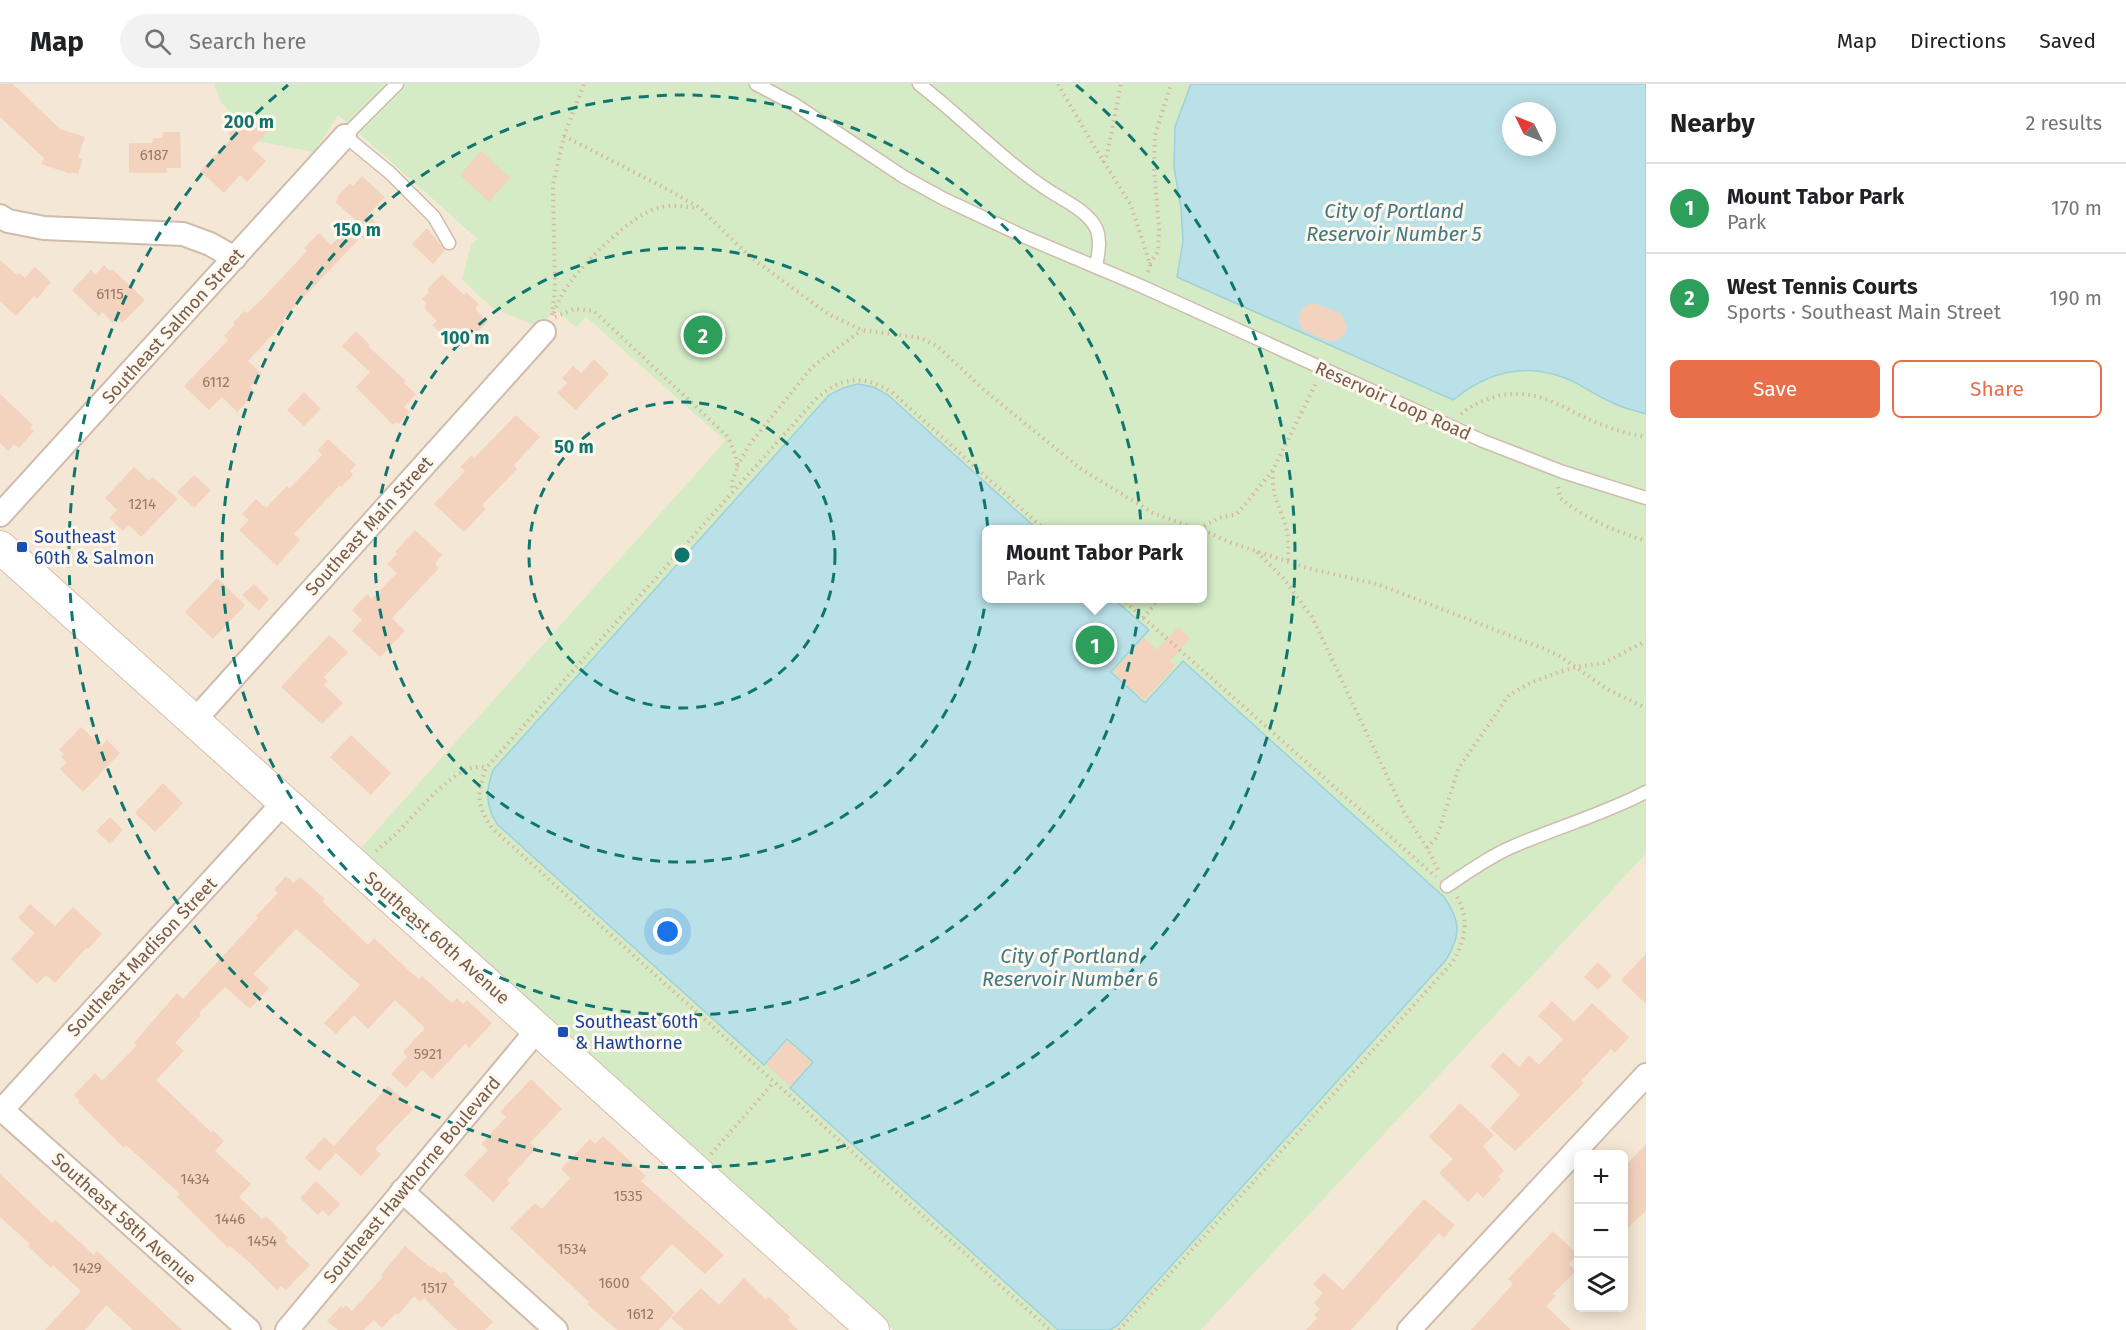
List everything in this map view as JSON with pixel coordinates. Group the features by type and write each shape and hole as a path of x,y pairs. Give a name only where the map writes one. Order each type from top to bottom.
{"main road":[{"name":"Southeast 60th Avenue","path":"0,547 873,1330"}],"street":[{"name":"Southeast Salmon Street","path":"0,516 345,136"},
{"path":"0,216 8,221 44,228 183,234 210,244 235,258"},
{"name":"Southeast Main Street","path":"194,721 548,325"},
{"name":"Southeast Madison Street","path":"1,1110 284,802"},
{"name":"Southeast Hawthorne Boulevard","path":"287,1330 538,1029"},
{"path":"1409,1330 1646,1075"},
{"name":"Southeast 58th Avenue","path":"1,1110 249,1330"},
{"path":"402,1191 556,1330"}],"lane":[{"path":"398,84 345,136 390,173 434,217 449,243"},
{"name":"Reservoir Loop Road","path":"756,84 794,104 874,159 944,199 1025,237 1143,287 1455,428 1563,472 1646,498"},
{"path":"919,84 1012,163 1090,220 1099,241 1096,267"},
{"path":"1447,886 1486,860 1512,847 1620,805 1646,792"}],"path":[{"path":"548,325 555,289 553,185 564,136 584,84"},
{"path":"1058,84 1131,205 1150,265"},
{"path":"1103,162 1107,156 1120,84"},
{"path":"1143,287 1150,265 1158,251 1159,229 1154,168 1155,135 1171,84"},
{"path":"564,136 700,208 749,256 828,314 862,330 921,338 937,346 984,390 1081,469 1153,513 1186,525"},
{"path":"548,325 560,298 573,279 634,219 655,208 672,205 700,208"},
{"path":"548,325 574,309 594,311 729,439 737,466"},
{"path":"733,490 732,479 750,444 812,367 862,330"},
{"path":"1207,525 1218,518 1237,514 1274,470 1322,369"},
{"path":"1039,525 893,393 870,381 847,380 827,389 733,490 486,768 481,783 479,807 492,828 1050,1330"},
{"path":"1455,428 1461,413 1474,405 1500,396 1523,394 1549,401 1591,420 1646,437"},
{"path":"1274,470 1273,494 1288,536 1288,562"},
{"path":"1563,472 1558,487 1560,498 1607,526 1646,541"},
{"path":"1207,533 1288,562 1396,591 1547,650 1607,689 1646,708"},
{"path":"1256,551 1283,578 1312,617 1404,812 1447,886"},
{"path":"1119,1330 1452,963 1464,936 1465,920 1464,910 1457,897 1447,886 1126,603"},
{"path":"1143,618 1156,603"},
{"path":"1427,848 1436,838 1440,828 1458,769 1502,703 1516,690 1530,683 1576,667 1604,663 1646,641"},
{"path":"358,868 453,778 472,767 486,768"},
{"path":"717,1147 774,1082"}],"shaded area":[{"path":"0,84 303,84 576,328 586,317 725,441 361,849 526,999 514,1026 849,1330 0,1330"},
{"path":"1646,854 1646,1330 1201,1330"}],"green space":[{"path":"214,84 1646,84 1646,854 1201,1330 893,1330 361,848 725,441 586,317 576,328 557,311 535,326 491,307 462,279 471,245 477,239 338,115 314,152 256,141 220,101"}],"water":[{"name":"City of Portland Reservoir Number 5","path":"1191,84 1646,84 1646,414 1615,404 1565,378 1535,371 1520,371 1492,377 1453,400 1177,277 1183,241 1181,208 1174,167 1175,127"},
{"name":"City of Portland Reservoir Number 6","path":"858,384 874,387 888,395 1033,525 982,525 982,603 1119,603 1149,630 1111,672 1145,703 1183,661 1444,897 1454,913 1456,935 1446,960 1118,1325 1110,1330 1058,1330 790,1088 813,1062 787,1039 764,1065 497,824 490,810 488,791 493,770 829,395"}],"building":[{"path":"0,84 13,84 60,129 85,137 78,158 83,159 78,174 71,172 71,174 41,164 44,158 0,117"},
{"path":"249,112 269,130 252,148 266,161 247,182 240,175 224,193 200,171 232,138 228,134"},
{"path":"163,132 180,132 181,168 166,168 167,173 129,173 129,143 152,143 153,138 162,138"},
{"path":"481,151 510,178 489,202 460,175"},
{"path":"362,176 385,197 368,215 378,224 364,239 361,237 283,319 285,321 248,361 262,374 250,387 255,393 237,412 222,397 209,410 184,386 228,340 224,336 235,324 233,323 244,311 247,313 262,299 307,251 304,248 319,233 331,245 356,220 335,202 350,183 353,186"},
{"path":"427,228 445,250 433,264 412,244"},
{"path":"0,260 17,275 19,273 25,278 35,267 51,282 37,299 34,296 16,316 0,301"},
{"path":"104,265 110,271 112,269 145,300 122,323 118,318 113,323 102,312 99,316 72,290 91,270 95,275"},
{"path":"442,274 464,295 466,292 479,304 476,307 477,311 488,321 465,345 454,334 448,340 432,325 437,321 424,308 427,304 422,299"},
{"path":"1313,303 1340,313 1347,325 1344,336 1338,340 1327,341 1303,330 1299,322 1300,312 1305,306"},
{"path":"356,331 416,394 404,407 410,412 399,424 396,422 393,425 356,387 370,372 342,346"},
{"path":"594,359 609,374 576,410 557,393 567,383 562,378 573,366 581,373"},
{"path":"304,392 321,409 304,426 287,410"},
{"path":"0,394 33,425 30,428 34,431 19,448 14,444 8,451 0,443"},
{"path":"516,415 540,437 514,465 517,469 482,505 486,509 464,532 434,504 465,471 460,467 472,455 474,458"},
{"path":"328,439 356,465 350,471 353,475 341,487 340,485 294,534 300,540 277,566 239,530 249,520 242,514 256,499 266,508 287,486 289,489 322,455 318,450"},
{"path":"134,467 149,481 152,477 178,499 141,537 129,525 123,531 109,518 117,510 105,498"},
{"path":"194,475 211,490 194,508 177,492"},
{"path":"415,530 442,555 435,564 439,568 392,618 405,631 380,657 352,631 362,620 352,610 367,594 371,599 397,573 387,564"},
{"path":"217,578 245,605 213,639 185,612"},
{"path":"254,584 269,599 259,611 242,595"},
{"path":"1178,627 1190,638 1170,661 1175,666 1144,700 1113,672 1144,638 1157,650"},
{"path":"329,635 348,652 324,677 328,681 324,685 343,703 322,724 281,687"},
{"path":"81,727 101,746 107,740 120,753 83,792 60,769 67,762 61,757 64,754 59,750"},
{"path":"351,735 391,773 371,795 330,757"},
{"path":"163,783 183,803 155,832 135,813"},
{"path":"110,817 123,830 110,844 96,831"},
{"path":"286,876 294,883 300,877 325,899 322,901 368,945 374,938 419,979 422,976 452,1003 457,998 463,1004 467,1000 492,1023 469,1048 465,1044 432,1079 422,1070 406,1088 391,1074 407,1057 403,1052 425,1028 395,1000 368,1029 354,1015 336,1034 324,1023 360,985 296,929 253,974 269,988 250,1009 225,987 199,1013 201,1015 175,1043 184,1051 156,1080 211,1132 213,1130 224,1141 215,1151 251,1184 239,1197 262,1219 266,1216 288,1238 285,1241 310,1265 286,1290 281,1286 277,1290 250,1263 230,1246 228,1248 177,1197 180,1194 126,1145 124,1148 78,1102 80,1101 74,1095 95,1073 102,1081 137,1045 134,1043 177,993 183,999 258,918 256,916 278,893 274,889"},
{"path":"30,904 55,926 73,907 102,934 88,949 86,948 55,983 46,975 37,984 11,959 35,933 18,918"},
{"path":"1646,954 1646,1004 1621,980"},
{"path":"1598,962 1612,976 1598,990 1584,977"},
{"path":"1552,1001 1574,1022 1592,1003 1629,1037 1615,1053 1611,1049 1581,1081 1584,1083 1515,1151 1490,1128 1520,1095 1490,1066 1503,1052 1519,1067 1529,1055 1539,1065 1563,1039 1538,1016"},
{"path":"787,1041 812,1062 790,1086 766,1064"},
{"path":"531,1079 562,1109 530,1143 537,1148 507,1180 510,1183 493,1202 464,1175 488,1150 481,1144 506,1117 500,1112"},
{"path":"388,1086 413,1109 375,1149 381,1154 361,1176 336,1153 319,1171 305,1158 324,1137 334,1146"},
{"path":"1460,1103 1494,1135 1483,1146 1504,1171 1498,1177 1501,1179 1483,1198 1477,1192 1468,1202 1439,1173 1453,1159 1429,1137"},
{"path":"603,1136 646,1176 641,1181 724,1255 705,1274 672,1244 640,1278 675,1312 659,1330 617,1330 587,1304 589,1302 510,1228 535,1203 542,1209 570,1178 561,1169 590,1139 595,1144"},
{"path":"1646,1144 1646,1211 1628,1227 1628,1204 1628,1163"},
{"path":"0,1174 52,1223 55,1220 94,1255 97,1251 182,1330 133,1330 106,1305 85,1330 45,1330 81,1291 53,1265 51,1268 28,1246 30,1244 0,1217"},
{"path":"316,1181 340,1204 329,1216 322,1210 318,1215 300,1198"},
{"path":"1424,1199 1455,1225 1444,1238 1439,1233 1351,1330 1306,1330 1317,1318 1314,1315 1320,1309 1314,1303 1323,1293 1313,1284 1324,1273 1343,1290"},
{"path":"1553,1231 1574,1251 1574,1259 1569,1264 1574,1269 1574,1273 1553,1294 1556,1296 1546,1306 1571,1330 1471,1330 1513,1284 1508,1279"},
{"path":"405,1246 431,1268 432,1266 441,1274 444,1271 455,1282 453,1284 493,1322 485,1330 457,1330 424,1298 420,1302 414,1296 398,1315 396,1313 382,1328 374,1320 364,1330 338,1330 327,1321 341,1306 343,1308 346,1305 352,1311 383,1277 381,1275"},
{"path":"744,1278 766,1300 769,1297 790,1317 788,1320 798,1330 684,1330 671,1318 701,1288 719,1305"}],"place":[{"name":"West Tennis Courts","path":"703,335"},
{"name":"Southeast 60th & Salmon","path":"22,547"},
{"name":"Mount Tabor Park","path":"1095,645"},
{"name":"Southeast 60th & Hawthorne","path":"563,1032"}]}
